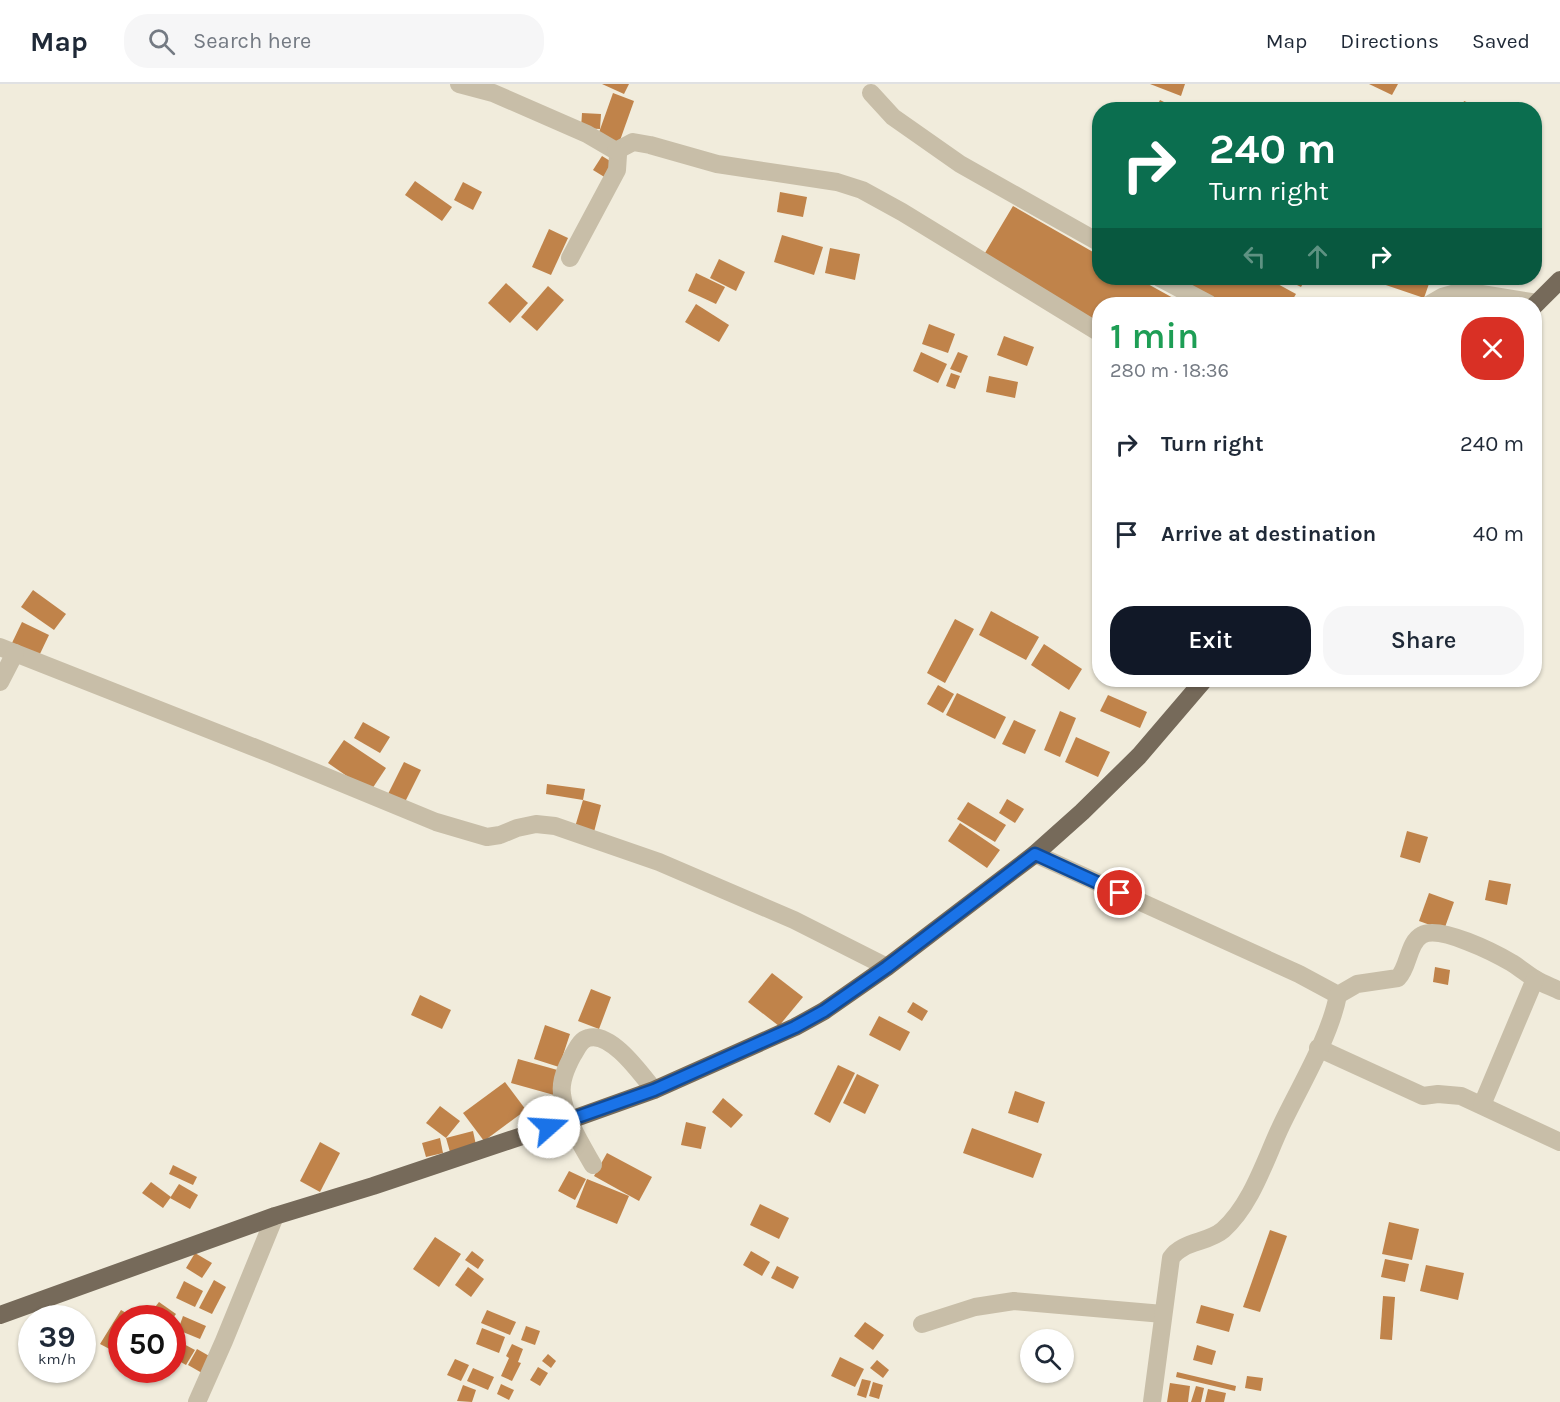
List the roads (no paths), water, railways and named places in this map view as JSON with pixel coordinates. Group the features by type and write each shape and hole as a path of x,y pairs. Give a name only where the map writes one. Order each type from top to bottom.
{"main road":[{"path":"1542,299 1560,280"},
{"path":"0,1315 275,1216 373,1186 654,1090 795,1027 824,1011 887,967 1035,854 1139,756 1198,687"}],"street":[{"path":"459,84 494,93 587,134 616,151 617,170 570,258"},
{"path":"871,93 893,117 960,164 1092,238"},
{"path":"616,151 633,142 717,164 837,182 862,190 1092,328"},
{"path":"1173,285 1196,297"},
{"path":"1442,297 1463,291 1494,297"},
{"path":"0,682 7,650 436,822 487,837 536,824 555,826 659,862 794,920 887,967"},
{"path":"1035,854 1299,974 1338,995"},
{"path":"1152,1402 1171,1258 1178,1250 1204,1241 1222,1231 1238,1212 1318,1048 1329,1024 1338,995 1357,984 1398,978 1416,939 1423,934 1434,932 1451,936 1491,953 1560,991"},
{"path":"1482,1106 1535,979"},
{"path":"593,1165 570,1120 562,1093 564,1074 581,1041 595,1038 607,1042 622,1052 654,1090"},
{"path":"1318,1048 1423,1096 1438,1094 1461,1096 1560,1142"},
{"path":"197,1402 275,1216"},
{"path":"922,1324 975,1307 1014,1301 1163,1314"}]}
